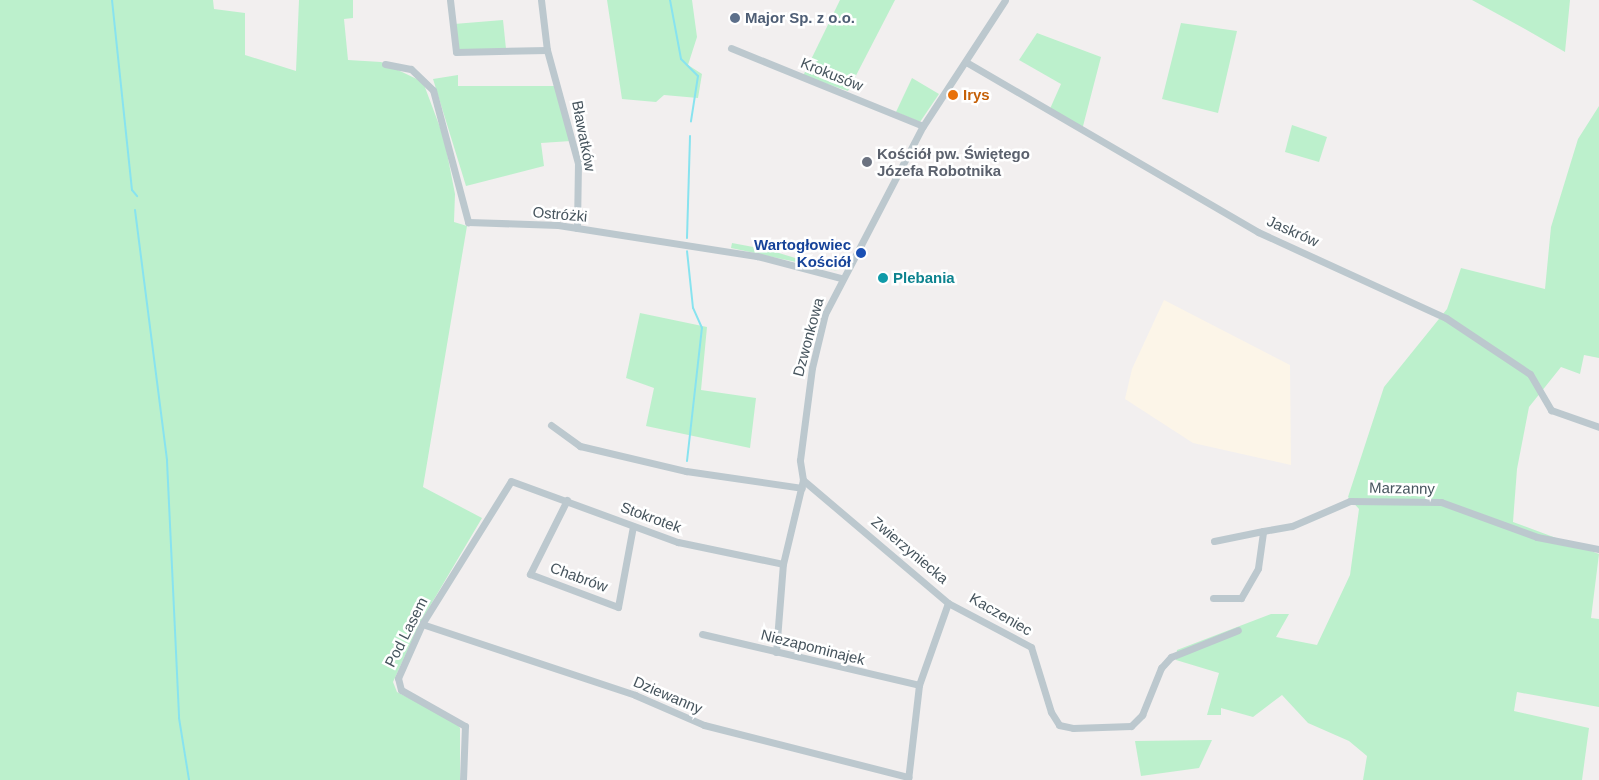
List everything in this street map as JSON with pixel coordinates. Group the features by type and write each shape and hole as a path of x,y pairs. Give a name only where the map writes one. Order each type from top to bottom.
{"street":[{"path":"450,0 456,52 547,50"},
{"name":"Bławatków","path":"541,0 547,50 578,163 577,228"},
{"name":"Dzwonkowa","path":"776,652 783,564 802,484 800,460 812,368 826,314 841,278 922,126 966,62 1005,0"},
{"name":"Krokusów","path":"730,48 922,126"},
{"name":"Jaskrów","path":"966,62 1258,232 1446,318 1530,374 1550,410 1599,427"},
{"name":"Ostróżki","path":"384,64 411,69 433,90 468,222 577,228 748,254 841,278"},
{"path":"551,425 580,446 686,471 802,484"},
{"name":"Stokrotek","path":"514,480 633,526 697,548 783,564"},
{"name":"Pod Lasem","path":"463,780 466,726 400,690 398,678 422,624 514,480"},
{"name":"Zwierzyniecka","path":"802,484 948,603 919,685 908,778"},
{"name":"Chabrów","path":"567,500 530,574 618,607 633,526"},
{"name":"Marzanny","path":"1214,542 1292,526 1350,501 1407,500 1440,502 1537,537 1599,549"},
{"path":"1213,598 1241,598 1258,568 1263,531"},
{"name":"Kaczeniec","path":"948,603 1031,647 1050,712 1059,725 1072,728 1131,726 1142,715 1161,668 1172,657 1238,630"},
{"name":"Dziewanny","path":"422,624 636,695 704,726 908,778"},
{"name":"Niezapominajek","path":"702,634 919,685"}],"shaded area":[{"path":"1164,300 1290,365 1291,465 1193,443 1125,399 1132,369"}],"green space":[{"path":"0,0 213,0 214,9 245,13 245,55 296,71 299,0 353,0 353,18 344,19 348,60 381,62 423,82 444,138 455,194 454,222 467,226 423,487 482,518 420,623 393,682 397,692 455,721 460,728 460,780 0,780"},
{"path":"607,0 692,0 697,37 688,65 702,74 698,98 664,95 656,102 622,99"},
{"path":"840,0 895,0 848,91 803,76"},
{"path":"1472,0 1570,0 1565,52 1525,29"},
{"path":"503,20 506,49 460,51 456,47 454,24"},
{"path":"1181,23 1237,31 1218,113 1162,99"},
{"path":"1037,33 1101,57 1082,130 1049,111 1061,84 1019,60"},
{"path":"458,75 458,86 555,86 571,141 541,143 544,166 466,186 433,79"},
{"path":"912,78 939,94 920,122 896,112"},
{"path":"1599,106 1599,358 1584,355 1580,374 1561,367 1529,407 1517,469 1513,522 1599,554 1591,618 1599,619 1599,707 1517,692 1514,711 1589,728 1582,780 1363,780 1367,756 1349,741 1308,723 1282,695 1253,717 1221,708 1221,715 1207,715 1219,673 1176,660 1177,650 1271,614 1289,614 1276,637 1317,645 1350,575 1359,509 1348,497 1384,387 1447,309 1461,268 1545,289 1551,227 1578,139"},
{"path":"1292,125 1327,137 1319,162 1285,152"},
{"path":"732,243 769,250 838,271 731,248"},
{"path":"640,313 707,327 701,390 756,398 750,448 646,426 654,388 626,378"},
{"path":"1212,740 1199,768 1141,776 1135,741"}],"waterway":[{"path":"112,0 132,190 137,196"},
{"path":"670,0 681,59 698,76 691,121"},
{"path":"687,238 690,136"},
{"path":"135,210 167,461 179,718 189,780"},
{"path":"687,251 693,308 702,328 687,461"}],"place":[{"name":"Major Sp. z o.o.","path":"735,18"},
{"name":"Irys","path":"953,95"},
{"name":"Kościół pw. Świętego Józefa Robotnika","path":"867,162"},
{"name":"Wartogłowiec Kościół","path":"861,253"},
{"name":"Plebania","path":"883,278"}]}
